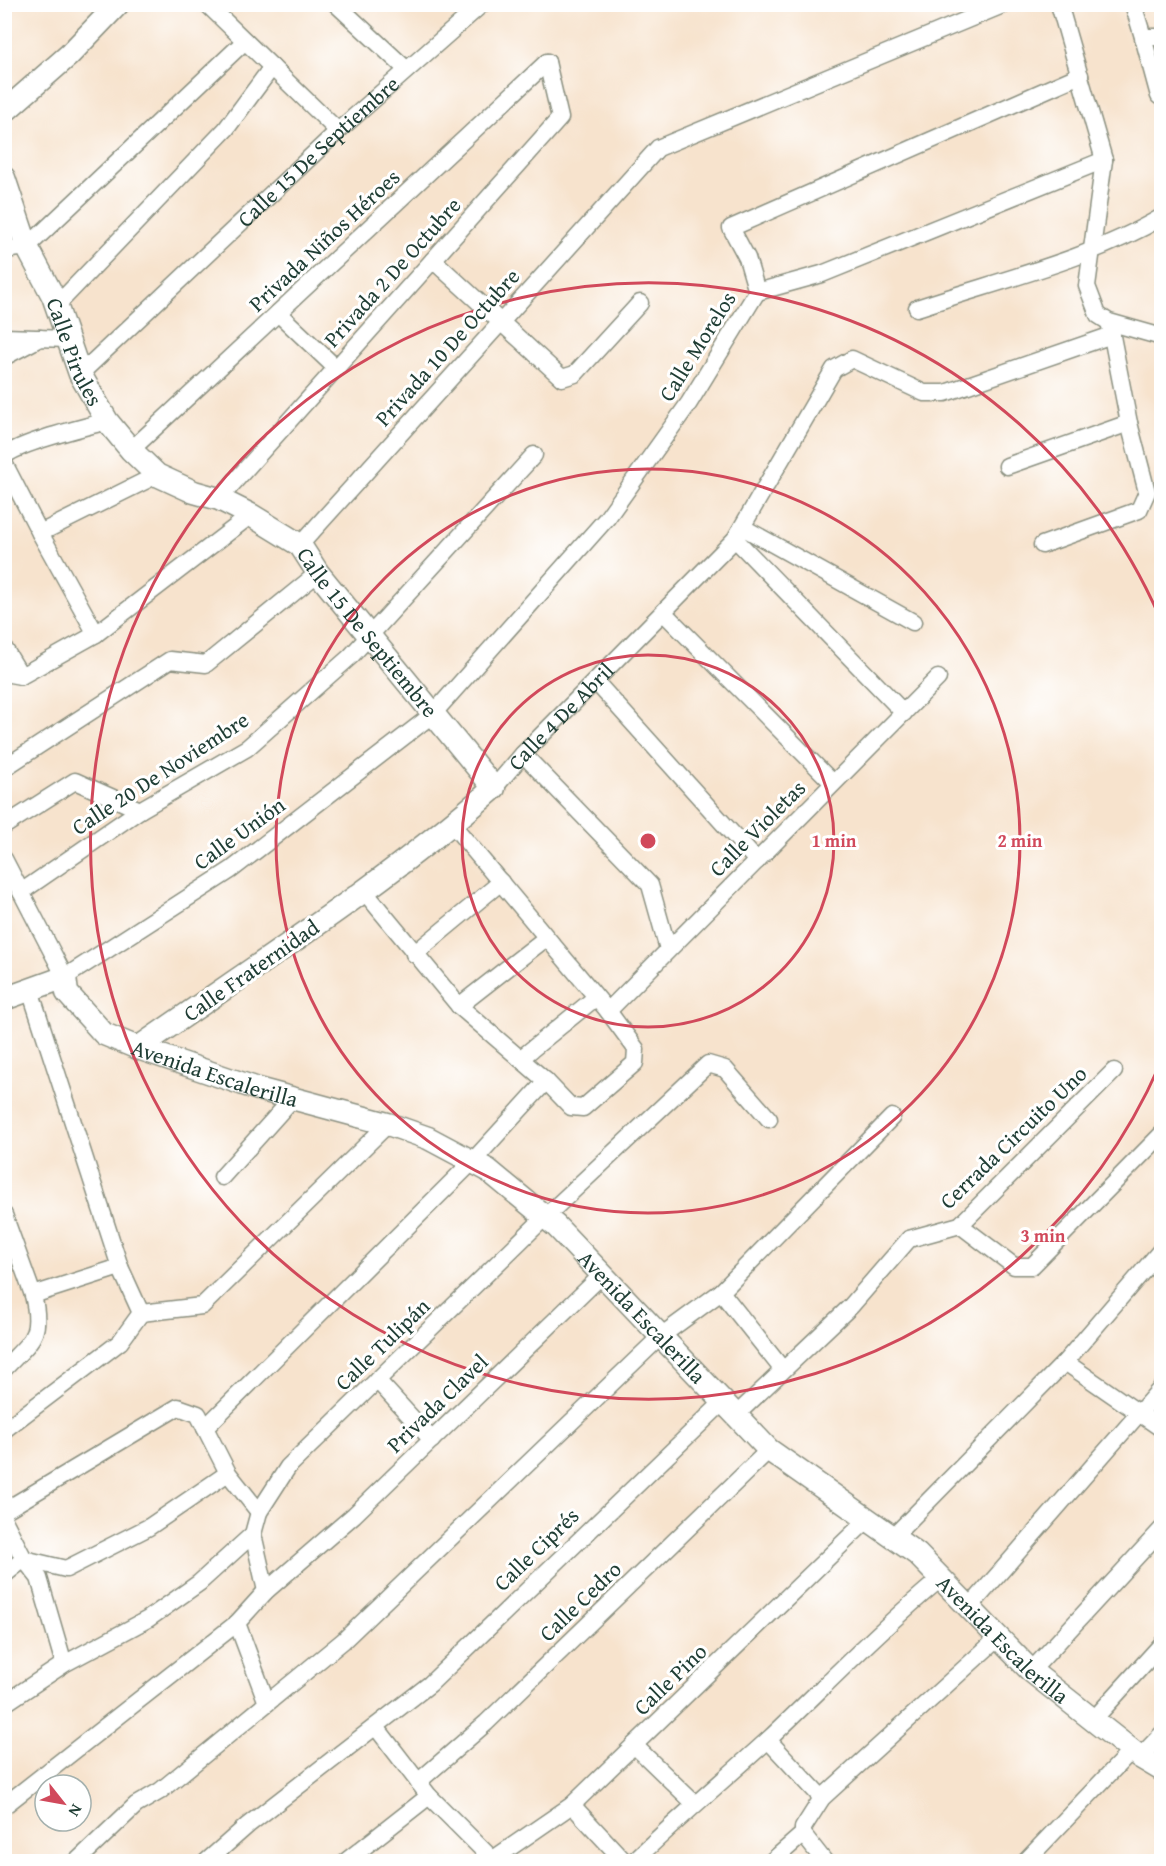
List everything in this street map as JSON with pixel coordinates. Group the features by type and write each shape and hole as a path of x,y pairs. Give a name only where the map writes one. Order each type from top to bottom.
{"main road":[{"path":"4,112 69,55 118,4"},
{"name":"Calle Pirules","path":"4,178 27,246 56,306 80,374 107,421"},
{"name":"Calle 15 De Septiembre","path":"107,421 131,450 157,475 195,492 219,498 300,545 318,573 494,788"},
{"name":"Calle 4 De Abril","path":"364,891 452,824 494,788"},
{"name":"Calle Fraternidad","path":"138,1048 364,891"},
{"path":"4,999 65,977"},
{"name":"Avenida Escalerilla","path":"65,977 67,993 104,1034 138,1048 293,1098 388,1124 428,1138 488,1170 545,1217 769,1450 917,1554 968,1609 1031,1671 1136,1754 1161,1770"}],"street":[{"path":"207,4 338,131"},
{"path":"336,4 406,69"},
{"name":"Privada 10 De Octubre","path":"300,545 627,179 658,148 1005,4"},
{"path":"1059,4 1104,160 1087,286 1098,315 1111,328 1161,338"},
{"path":"1133,4 1160,96"},
{"name":"Calle 15 De Septiembre","path":"80,374 338,131 480,5"},
{"path":"1143,36 1161,37"},
{"path":"4,250 27,246 245,41"},
{"name":"Privada 2 De Octubre","path":"219,498 560,118 547,62"},
{"name":"Privada Niños Héroes","path":"131,450 547,62"},
{"path":"56,306 226,129 272,67"},
{"name":"Calle Morelos","path":"432,715 607,518 689,403 758,292 747,258 731,228 1080,75"},
{"path":"758,292 822,274 1104,160"},
{"path":"917,308 1091,250 1140,230 1161,217"},
{"path":"433,260 562,378 575,374 640,303"},
{"path":"278,313 336,368"},
{"path":"1042,545 1139,510 1147,492 1129,423 1111,328"},
{"name":"Calle 4 De Abril","path":"494,788 523,754 664,614 740,533 834,369 852,359 924,393 945,393 1111,328"},
{"path":"4,337 68,339"},
{"path":"4,357 41,338"},
{"name":"Calle Pirules","path":"4,457 30,444 107,421"},
{"path":"1007,466 1129,423"},
{"name":"Calle 20 De Noviembre","path":"21,892 140,810 247,748 351,656 534,455"},
{"path":"4,463 96,634"},
{"path":"40,533 157,475"},
{"path":"4,648 13,674 96,634 251,515"},
{"path":"740,533 914,622"},
{"path":"740,533 904,714"},
{"path":"4,768 170,660 206,664 318,573"},
{"path":"664,614 833,783"},
{"name":"Calle Violetas","path":"608,1011 938,678"},
{"path":"596,682 757,861"},
{"name":"Calle Unión","path":"65,977 231,870 432,715"},
{"path":"523,754 650,885 668,949"},
{"path":"4,826 75,781 140,810"},
{"path":"364,891 459,1006 546,1081 571,1107 583,1108 634,1063 636,1048 608,1011 452,824"},
{"path":"4,859 65,977"},
{"path":"414,954 501,882"},
{"path":"459,1006 546,938"},
{"path":"30,990 120,1267 141,1313"},
{"path":"520,1059 595,998"},
{"name":"Calle Tulipán","path":"253,1534 259,1512 288,1467 545,1217 708,1064 725,1069 769,1119"},
{"name":"Cerrada Circuito Uno","path":"731,1408 783,1370 851,1306 909,1239 960,1225 1114,1071"},
{"path":"202,1421 472,1162 546,1081"},
{"path":"222,1177 293,1098"},
{"path":"76,1862 136,1805 160,1791 343,1641 661,1336 721,1292 892,1117"},
{"path":"4,1430 120,1342 141,1313 202,1306 388,1124"},
{"path":"960,1225 1014,1266 1032,1266 1161,1134"},
{"path":"4,1215 33,1295 38,1317 36,1332 4,1369"},
{"path":"893,1537 1065,1362 1161,1248"},
{"path":"33,1295 120,1267"},
{"name":"Privada Clavel","path":"4,1806 237,1623 266,1591 332,1536 602,1275"},
{"path":"721,1292 783,1370"},
{"path":"1065,1362 1161,1429"},
{"path":"377,1380 432,1440"},
{"path":"968,1609 1161,1387"},
{"path":"4,1511 178,1407 202,1421 228,1473 259,1512"},
{"name":"Calle Ciprés","path":"206,1862 248,1825 430,1684 731,1408"},
{"name":"Calle Cedro","path":"418,1782 486,1723 769,1450"},
{"path":"24,1559 66,1569 149,1527 228,1473"},
{"name":"Calle Pino","path":"491,1860 572,1805 868,1519"},
{"path":"4,1520 24,1559 39,1578 64,1664"},
{"path":"1031,1671 1161,1529"},
{"path":"4,1704 64,1664 148,1619 199,1583 253,1534 266,1591"},
{"path":"4,1575 24,1559"},
{"path":"633,1862 694,1803 768,1740 899,1613 940,1579"},
{"path":"237,1623 267,1703"},
{"path":"825,1862 802,1834 802,1828 822,1798 998,1638"},
{"path":"1094,1719 1161,1644"},
{"path":"376,1726 429,1796 491,1860"},
{"path":"1025,1862 1136,1754 1161,1734"},
{"path":"768,1740 822,1798"},
{"path":"634,1745 694,1803"},
{"path":"345,1862 429,1796"},
{"path":"572,1805 625,1862"},
{"path":"771,1862 802,1834"}]}
